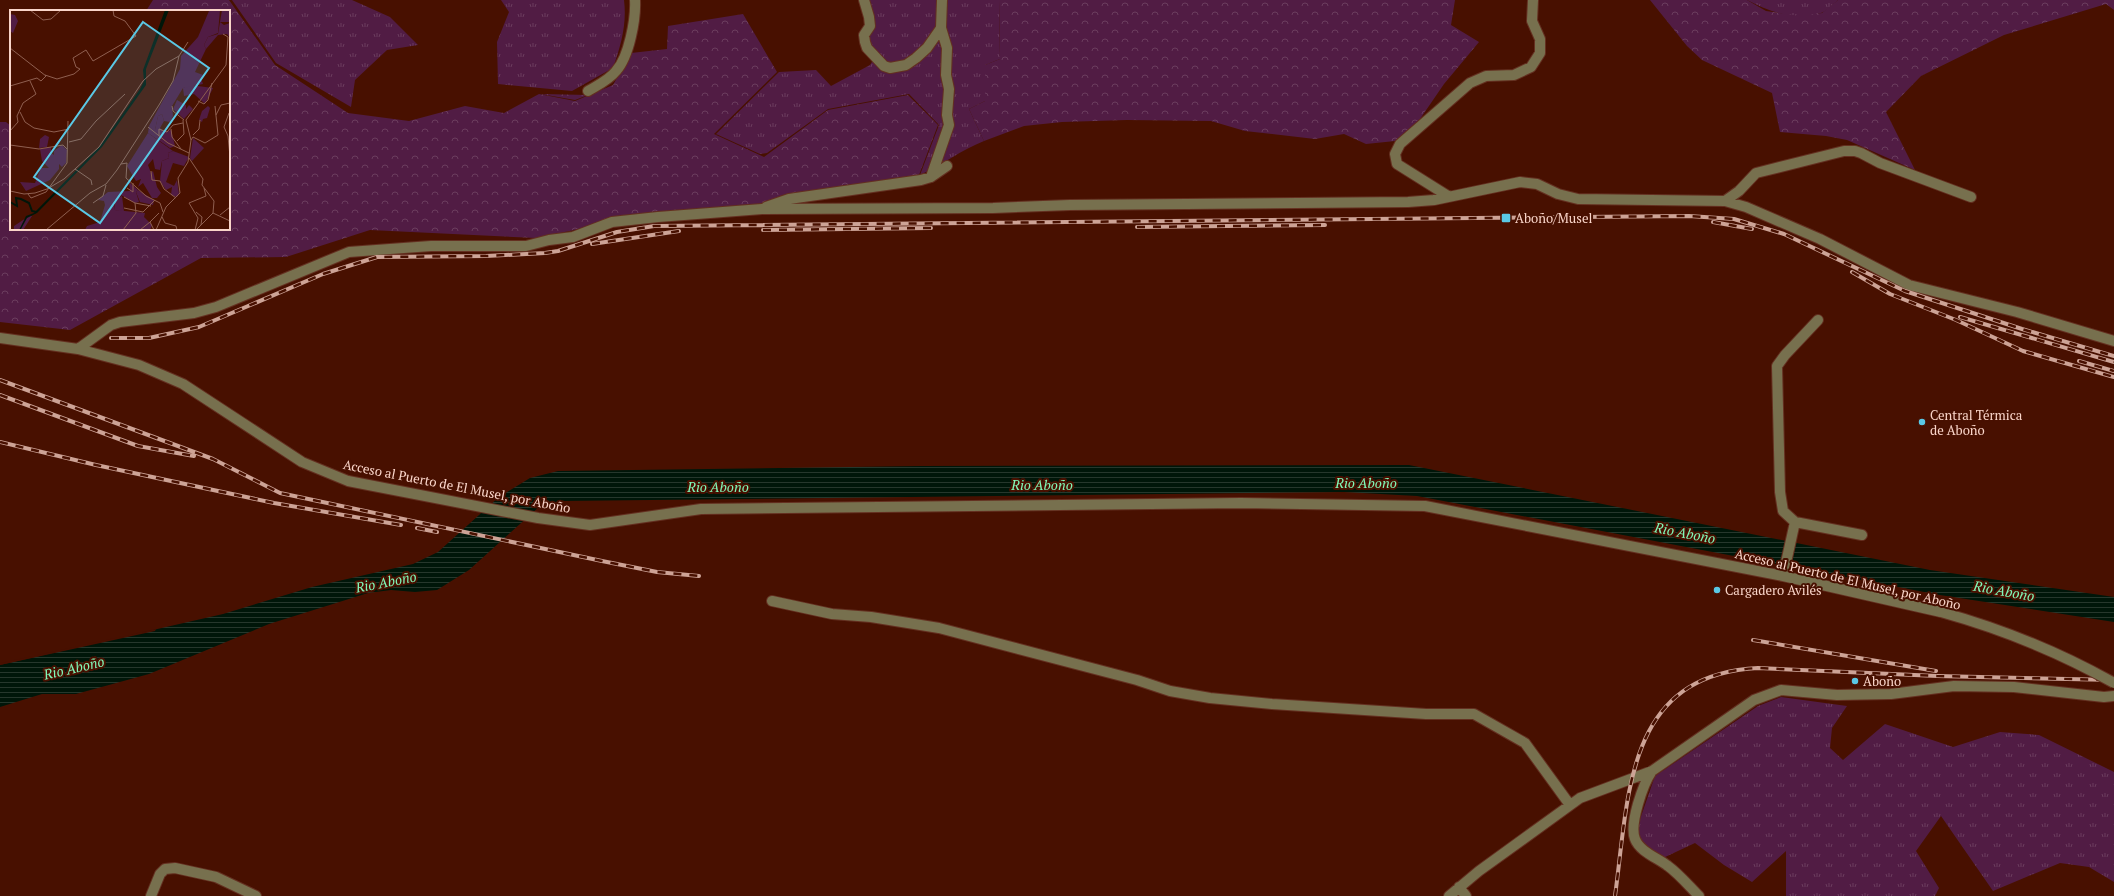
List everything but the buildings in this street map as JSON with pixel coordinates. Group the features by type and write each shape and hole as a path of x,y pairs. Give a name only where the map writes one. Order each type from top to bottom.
{"street":[{"path":"588,91 604,82 617,71 627,51 636,9 635,0"},
{"path":"864,0 870,26 864,35 865,42 867,48 884,66 890,68 906,65 927,48 941,28"},
{"path":"932,177 949,125 947,115 949,89 946,75 947,48 941,28 942,0"},
{"path":"1448,196 1397,164 1395,154 1400,144 1470,83 1486,76 1514,75 1531,67 1540,53 1540,39 1532,21 1533,0"},
{"path":"1725,201 1739,191 1756,173 1844,151 1855,150 1880,163 1971,197"},
{"path":"762,209 775,202 789,199 932,177 947,166"},
{"path":"78,349 111,325 120,322 194,313 216,307 349,252 431,246 526,246 549,240 573,237 612,222 762,209 994,208 1077,205 1408,202 1434,200 1520,182 1537,184 1558,194 1578,199 1725,201 1746,207 1820,239 1909,285 2017,312 2114,342"},
{"path":"1818,320 1785,355 1778,366 1780,492 1783,511 1795,522 1862,535"},
{"name":"Acceso al Puerto de El Musel, por Aboño","path":"0,338 78,349 139,365 183,384 302,462 342,478 538,518 590,524 701,509 1240,503 1425,506 1784,573 1941,612 1984,624 2026,641 2088,668 2114,683"},
{"path":"1784,573 1795,522"},
{"path":"772,601 832,614 871,617 939,628 1137,680 1170,691 1210,698 1272,704 1426,714 1474,714 1525,743 1570,805"},
{"path":"1449,896 1459,887 1580,798 1652,771 1754,700 1781,690 1837,695 1891,694 1954,686 2014,687 2104,697 2114,696"},
{"path":"1652,771 1639,803 1633,824 1635,839 1643,850 1669,866 1699,896"},
{"path":"151,896 160,874 165,869 175,868 216,877 256,896"},
{"path":"1459,887 1466,896"}],"green space":[{"path":"153,0 229,0 275,65 348,113 409,121 465,106 504,113 539,94 575,101 613,85 631,53 667,49 668,26 743,14 777,72 714,134 764,157 828,110 908,95 938,125 919,175 783,195 759,205 641,216 536,238 370,230 286,257 201,258 70,330 0,322 0,122 6,122 10,125 10,230 230,230 230,10 147,10"},
{"path":"232,0 352,0 390,17 418,45 387,50 355,80 351,107 276,63"},
{"path":"501,0 624,0 625,18 623,34 613,68 572,91 498,84 497,42 509,12"},
{"path":"866,0 999,0 1000,59 985,65 985,101 969,109 984,141 920,175 939,125 909,94 828,109 767,153 760,154 716,134 779,72 816,70 831,86 870,65 877,54 867,38"},
{"path":"999,0 1455,0 1451,25 1479,42 1444,84 1420,119 1395,141 1366,144 1344,134 1315,139 1245,131 1211,121 1127,120 1062,122 1024,126 984,141 969,109 985,101 985,65 1000,59"},
{"path":"1650,0 1747,0 1766,11 1800,16 1822,13 1838,0 2114,0 2114,10 2106,4 2004,35 1921,76 1886,112 1915,170 1847,140 1826,136 1780,132 1772,93 1702,60 1687,46"},
{"path":"1747,0 1838,0 1823,12 1812,15 1792,16 1764,8"},
{"path":"541,94 588,95 575,100"},
{"path":"1781,697 1847,706 1832,728 1830,748 1843,760 1885,724 1953,747 2000,732 2039,735 2114,772 2114,882 2089,867 2060,863 1993,891 1941,816 1916,851 1939,888 1935,896 1786,896 1786,851 1752,882 1724,865 1695,843 1663,858 1646,847 1638,836 1638,825 1655,776 1758,706"}],"water":[{"name":"Rio Aboño","path":"1409,465 1930,570 2114,597 2114,622 1940,595 1417,496 1344,492 561,501 540,506 469,570 437,590 415,592 391,590 368,593 269,624 149,674 76,694 42,694 0,707 0,665 223,614 312,587 413,564 438,552 499,497 530,478 558,471 921,466"}],"pier":[{"path":"156,629 155,631 0,665 1,663"}],"railway":[{"path":"111,338 149,338 199,327 323,274 377,257 486,256 545,253 558,251 617,232 654,226 1689,216 1734,219 1784,234 1905,291 2022,329 2114,356"},
{"path":"1713,222 1752,229"},
{"path":"1137,227 1325,225"},
{"path":"763,230 931,228"},
{"path":"592,244 679,231"},
{"path":"1852,272 1890,294 1956,320 2023,351 2114,377"},
{"path":"1960,317 2114,362"},
{"path":"2079,361 2114,371"},
{"path":"0,380 213,459 280,493 657,572 699,576"},
{"path":"0,395 138,446 194,456"},
{"path":"0,442 96,465 274,503 401,525"},
{"path":"417,528 437,532"},
{"path":"1753,640 1936,671"},
{"path":"1615,896 1631,781 1642,747 1658,717 1682,692 1714,676 1758,668 1937,676 2114,680"}],"place":[{"name":"Aboño/Musel","path":"1506,218"},
{"name":"Central Térmica de Aboño","path":"1922,422"},
{"name":"Cargadero Avilés","path":"1717,590"},
{"name":"Aboño","path":"1855,681"}]}
